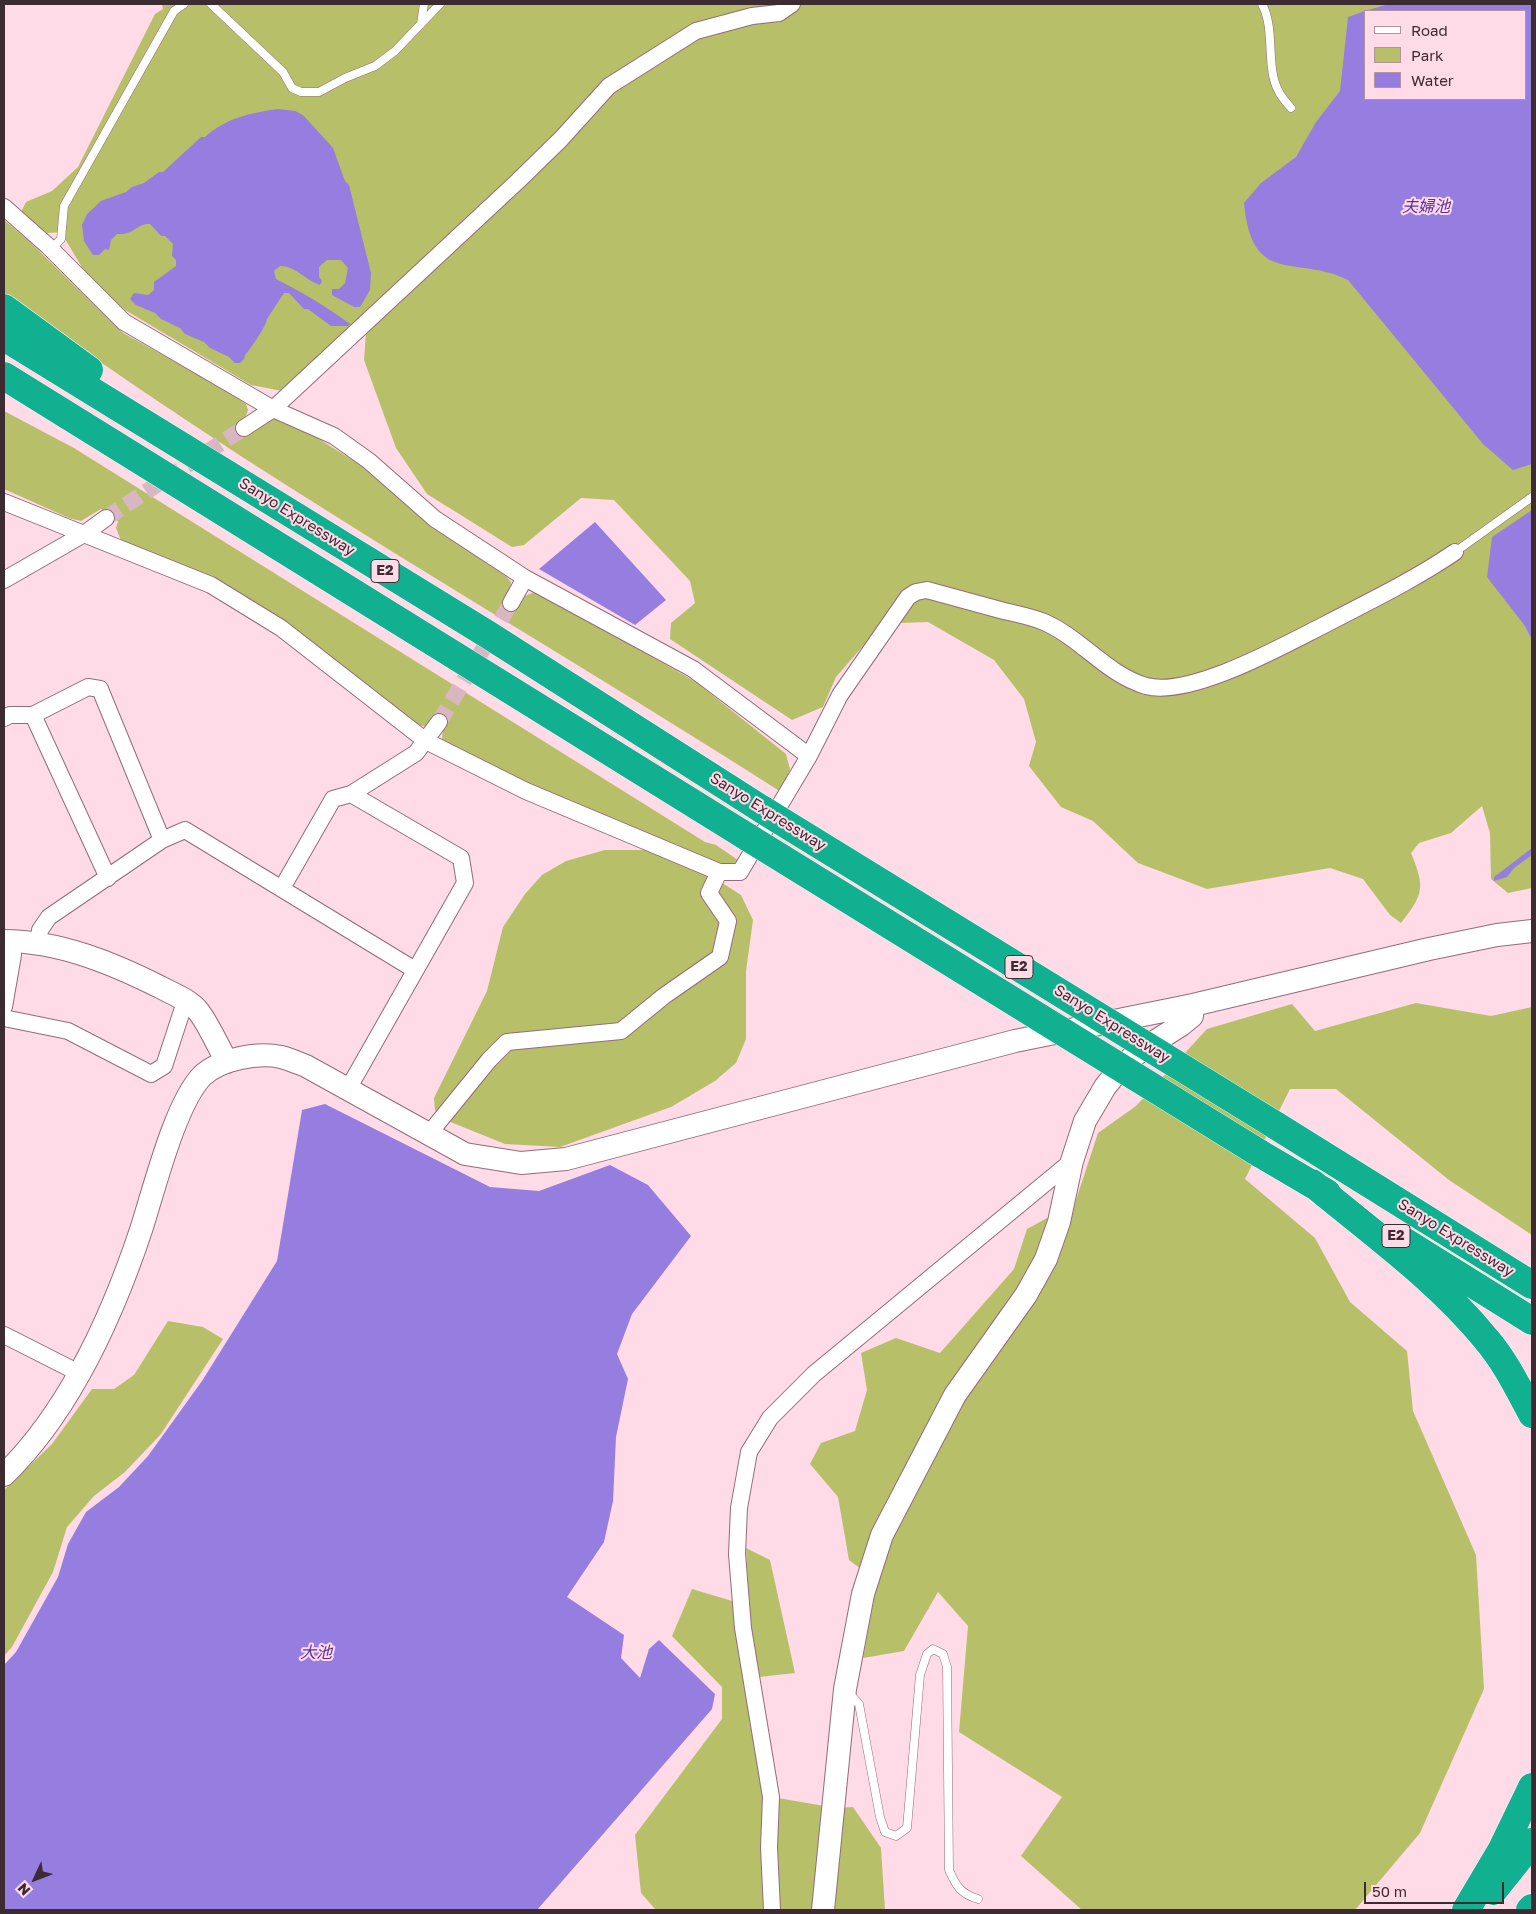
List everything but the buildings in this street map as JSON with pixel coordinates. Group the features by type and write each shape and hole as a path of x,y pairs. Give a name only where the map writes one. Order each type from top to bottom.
{"highway":[{"path":"4,308 98,376 487,634"},
{"name":"Sanyo Expressway","path":"4,337 487,634 763,810 1532,1285"},
{"name":"Sanyo Expressway","path":"4,376 748,838 1260,1153 1312,1183 1532,1321"},
{"path":"4,394 200,498"},
{"path":"1312,1183 1458,1308 1487,1340 1515,1381 1532,1414"},
{"path":"1394,1199 1532,1271"},
{"path":"1466,1910 1501,1851 1532,1787"},
{"path":"1478,1910 1532,1842"}],"street":[{"path":"244,428 273,409 518,181 561,139 609,86 696,31 752,16 778,13 792,4"},
{"path":"4,207 51,249 124,322 273,409 334,436 369,461 435,519 525,578 693,669 809,756"},
{"path":"4,502 211,585 281,628 426,741 526,790 719,872 740,872 809,756 840,695 908,597 916,592 927,590 1044,622 1064,633 1106,666 1130,679 1148,686 1168,687 1196,682 1245,665 1418,577 1455,552"},
{"path":"4,580 84,534 106,518"},
{"path":"511,603 525,578"},
{"path":"6,711 33,714 88,687 100,689 162,840"},
{"path":"33,714 108,878"},
{"path":"282,888 333,799 351,794 416,753 439,722"},
{"path":"348,1089 465,883 461,858 351,794"},
{"path":"38,944 40,930 49,917 162,840 185,830 415,970"},
{"path":"428,1135 489,1060 507,1042 621,1031 664,996 720,957 728,921 709,893 719,872"},
{"path":"4,1474 46,1426 79,1373 117,1294 137,1242 180,1113 190,1091 210,1069 226,1062 252,1057 280,1057 306,1066 465,1154 521,1163 566,1159 1015,1041 1193,1005 1429,949 1497,935 1532,932"},
{"path":"4,1007 13,955 7,941 38,944 80,953 124,969 188,1002 198,1011 226,1062"},
{"path":"4,1018 68,1031 151,1074 164,1066 182,1011 188,1002"},
{"path":"823,1910 845,1689 863,1594 882,1535 954,1395 1026,1295 1046,1259 1059,1222 1072,1161 1085,1121 1105,1087 1121,1068 1140,1052 1181,1026 1192,1016 1193,1005"},
{"path":"772,1910 769,1847 771,1797 743,1628 737,1554 739,1508 749,1452 770,1418 814,1374 1072,1161"},
{"path":"4,1335 79,1373"}],"lane":[{"path":"51,249 61,239 64,206 174,11 184,4"},
{"path":"211,4 284,72 292,88 301,92 319,92 345,78 375,66 395,51 440,4"},
{"path":"421,24 424,4"},
{"path":"1262,4 1270,32 1276,84 1278,91 1291,108"},
{"path":"1455,552 1532,497"},
{"path":"845,1689 859,1704 880,1818 885,1832 896,1836 907,1828 920,1675 927,1654 933,1650 943,1654 947,1667 949,1870 957,1888 967,1896 978,1899"}],"green space":[{"path":"162,4 1532,4 1532,888 1508,893 1491,879 1490,833 1482,806 1451,833 1419,843 1411,853 1419,874 1420,890 1414,905 1401,923 1390,915 1363,879 1330,868 1207,889 1138,863 1093,821 1061,807 1029,766 1036,742 1024,699 994,660 928,622 900,623 869,639 836,677 823,707 792,720 670,639 671,623 695,603 690,581 614,500 581,498 524,545 512,547 427,494 396,448 364,360 366,333 282,391 251,385 125,310 89,279 65,239 66,232 47,233 21,212 26,202 52,191 78,167 155,14 163,9"},
{"path":"4,220 29,241 123,333 226,390 246,404 248,410 246,416 237,423 244,435 277,417 292,422 365,468 432,527 506,576 511,582 510,590 523,597 536,591 696,682 786,754 790,769 781,792 290,488 193,425 4,293"},
{"path":"4,411 74,448 705,842 716,845 738,860 733,864 718,866 676,844 631,829 509,776 447,745 442,740 443,728 416,725 365,683 122,543 116,528 118,521 101,509 81,521 69,518 4,489"},
{"path":"605,850 645,850 697,867 741,895 753,920 746,971 746,1039 736,1063 715,1081 671,1107 560,1147 505,1144 443,1119 435,1110 434,1098 487,991 503,927 525,894 542,875 566,861"},
{"path":"1416,1003 1491,1016 1532,1007 1532,1235 1449,1180 1336,1089 1290,1089 1245,1179 1315,1238 1350,1302 1407,1351 1413,1411 1476,1555 1484,1689 1420,1833 1355,1910 1082,1910 1021,1856 1062,1797 959,1732 968,1626 938,1592 904,1651 863,1658 877,1581 849,1560 838,1497 810,1464 821,1443 855,1431 867,1390 861,1353 896,1338 940,1353 1014,1269 1027,1229 1075,1203 1098,1133 1136,1106 1207,1029 1292,1004 1315,1031"},
{"path":"168,1321 203,1327 223,1339 161,1434 125,1472 94,1496 67,1527 53,1572 12,1647 4,1656 4,1490 52,1444 92,1389 114,1389 134,1375"},
{"path":"746,1548 770,1560 795,1673 759,1677 778,1798 836,1808 853,1807 881,1848 885,1910 656,1910 641,1893 635,1835 722,1719 722,1687 672,1636 692,1589 749,1606"}],"water":[{"name":"夫婦池","path":"1389,4 1532,4 1532,464 1513,470 1483,444 1348,280 1329,273 1280,264 1267,258 1256,247 1249,230 1244,203 1261,183 1296,157 1316,122 1340,91 1348,17 1364,11 1364,100 1526,100 1526,10 1368,10"},
{"path":"278,109 295,111 303,115 333,148 345,181 349,185 371,273 370,290 360,307 354,307 332,295 332,289 339,289 345,283 348,268 341,260 327,260 319,267 319,277 322,281 320,285 291,268 280,266 274,271 276,279 314,300 350,324 348,326 331,326 308,309 304,309 289,293 284,293 244,359 240,363 235,363 229,357 210,348 204,342 185,334 180,328 161,319 155,313 136,305 130,299 134,293 148,295 154,290 154,282 176,266 176,260 172,256 173,244 165,236 161,236 150,224 142,225 128,233 117,234 111,240 109,250 105,249 99,255 93,255 84,241 82,225 87,214 101,201 126,192 132,187 144,183 159,172 163,172 201,137 205,137 221,125 239,117"},
{"path":"1532,510 1532,640 1525,626 1487,577 1492,537"},
{"path":"595,522 666,600 635,625 539,569"},
{"path":"1532,848 1532,855 1514,868 1507,877 1494,881 1494,877"},
{"name":"大池","path":"325,1104 490,1187 539,1191 610,1165 648,1185 691,1236 632,1314 617,1354 628,1379 616,1437 613,1501 604,1542 567,1597 624,1635 621,1658 640,1678 649,1649 659,1640 715,1694 712,1709 537,1910 4,1910 4,1665 16,1652 58,1577 68,1544 86,1512 119,1487 148,1456 202,1381 277,1261 302,1110"}],"tunnel":[{"path":"106,518 244,428"},
{"path":"439,722 511,603"}]}
